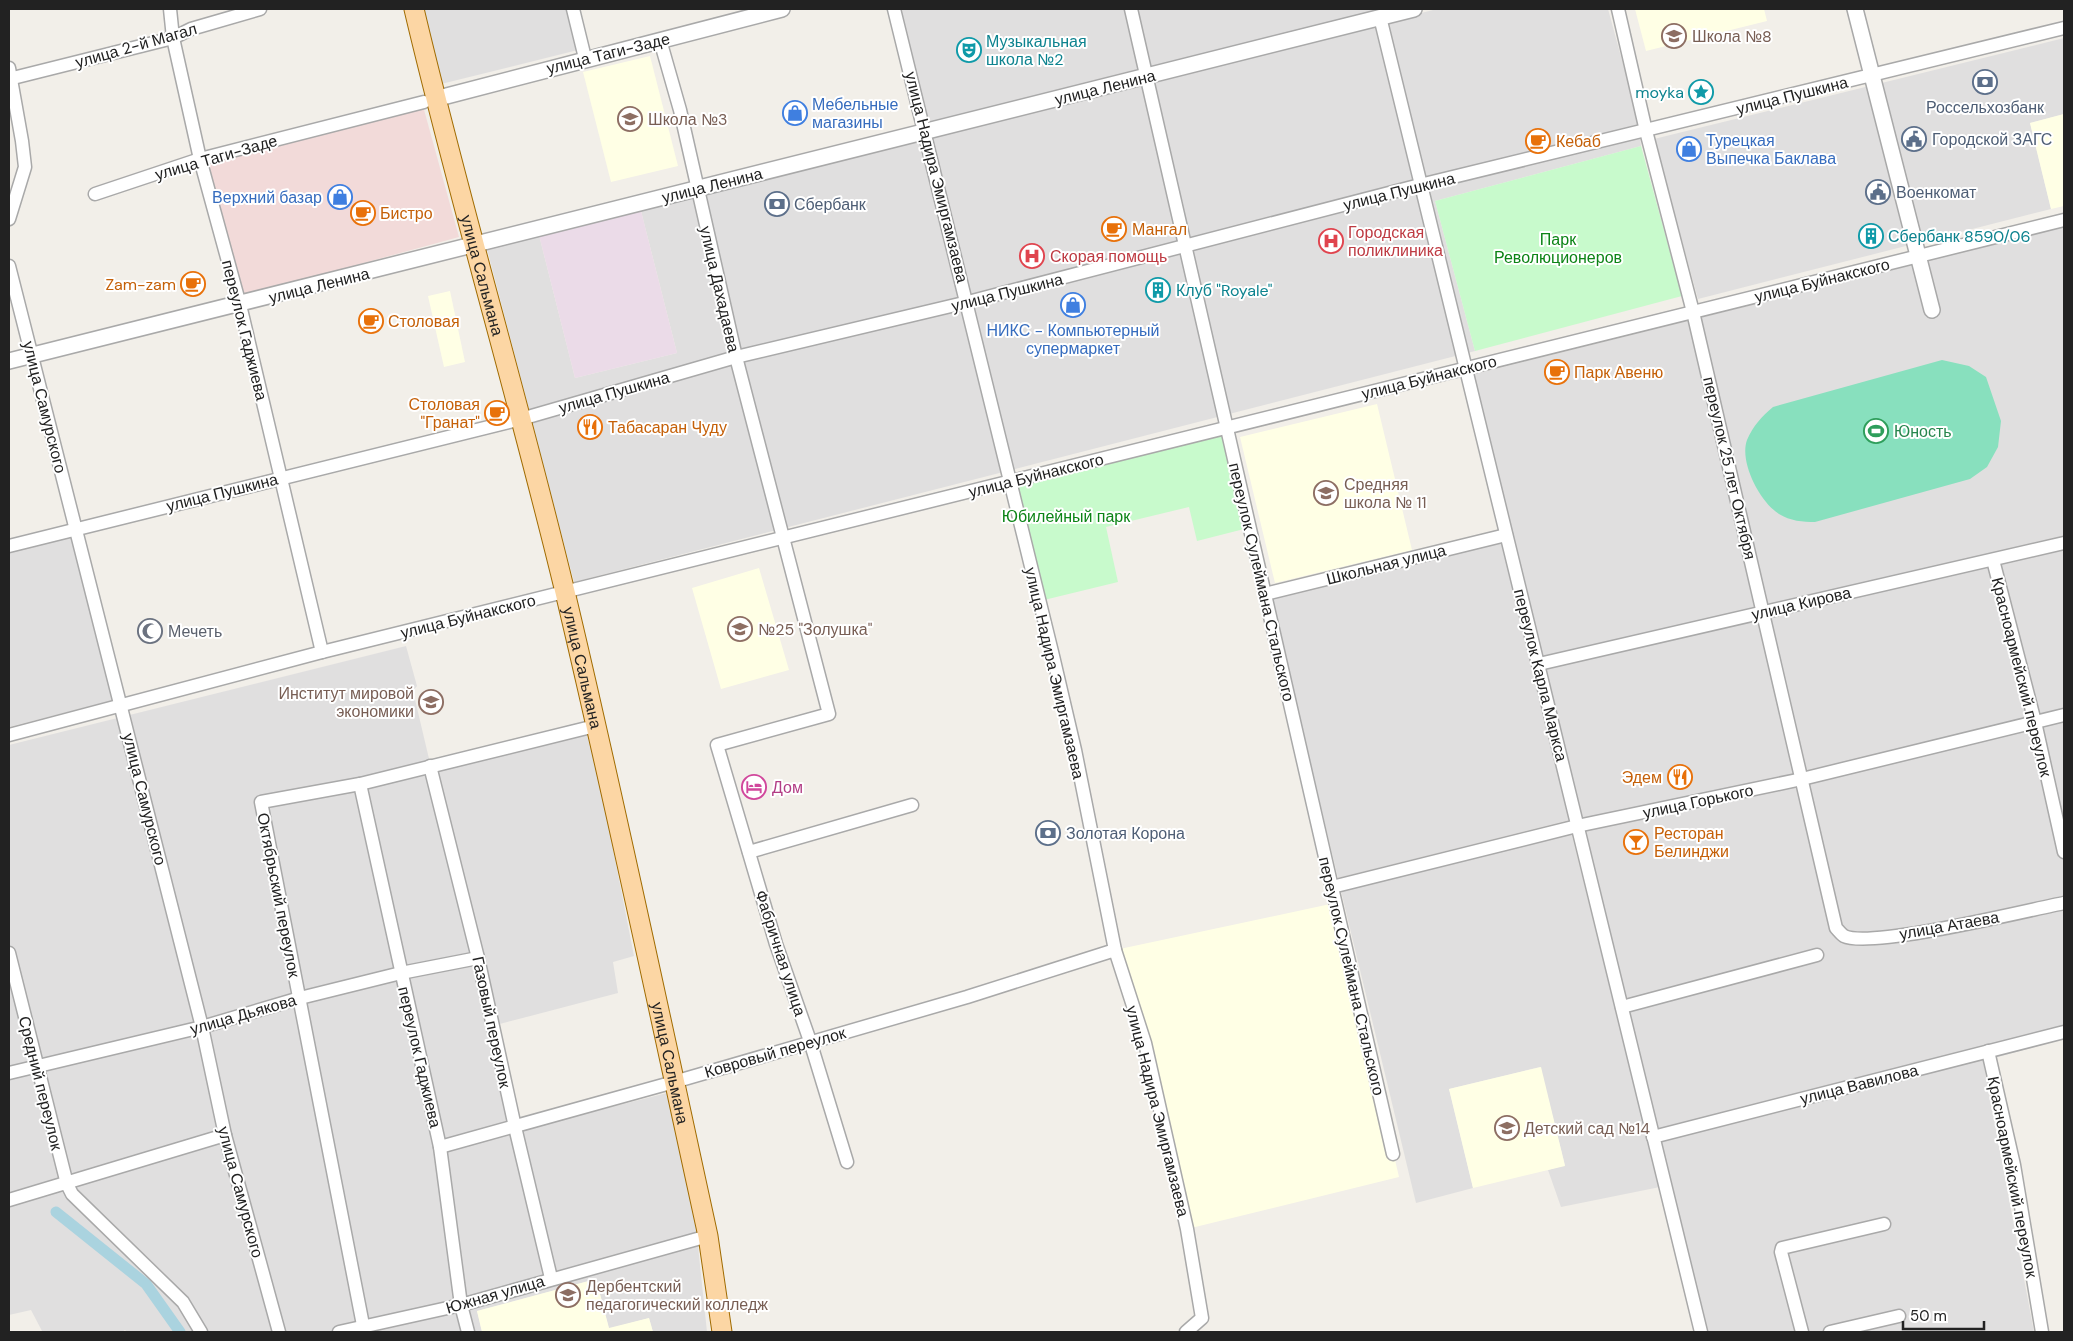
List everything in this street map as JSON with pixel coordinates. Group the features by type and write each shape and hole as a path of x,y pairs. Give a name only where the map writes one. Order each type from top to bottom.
{"main road":[{"name":"улица Сальмана","path":"414,9 430,101 476,246 565,592 708,1236 722,1332"}],"street":[{"name":"переулок Гаджиева","path":"170,9 173,38 200,160 240,305 322,652"},
{"name":"улица 2-й Магал","path":"9,75 173,38 191,29 260,9"},
{"path":"573,9 585,58"},
{"name":"улица Таги-Заде","path":"95,194 200,160 430,101 585,58 782,9"},
{"name":"улица Надира Эмиргамзаева","path":"894,9 968,302 1009,482 1073,740 1115,950 1144,1043 1187,1229 1202,1308 1202,1318 1186,1332"},
{"name":"переулок Сулеймана Стальского","path":"1132,9 1393,1154"},
{"name":"улица Ленина","path":"9,361 476,246 697,188 1414,9"},
{"name":"переулок 25 лет Октября","path":"1618,9 1646,131 1693,312 1764,611 1836,928"},
{"path":"1855,9 1932,310"},
{"name":"переулок Карла Маркса","path":"1380,17 1701,1332"},
{"name":"улица Пушкина","path":"9,546 521,419 736,357 968,302 1420,185 2064,28"},
{"name":"улица Дахадаева","path":"660,40 680,110 736,357 785,536 829,714 717,745"},
{"path":"9,75 25,167 9,219"},
{"name":"улица Буйнакского","path":"9,736 322,652 2064,220"},
{"name":"улица Самурского","path":"9,266 202,1027 225,1136 279,1332"},
{"name":"Школьная улица","path":"1265,594 1506,535"},
{"name":"улица Кирова","path":"1539,664 2064,543"},
{"name":"Красноармейский переулок","path":"1993,560 2035,722 2064,852"},
{"name":"улица Горького","path":"1332,887 1577,826 1802,779 2064,716"},
{"name":"Октябрьский переулок","path":"363,1325 261,802 360,784 595,726"},
{"name":"Фабричная улица","path":"717,745 776,944 810,1041 847,1162"},
{"name":"Газовый переулок","path":"430,766 478,958 515,1127 551,1278"},
{"name":"переулок Гаджиева","path":"360,784 440,1147 461,1305 468,1332"},
{"path":"749,852 912,805"},
{"name":"улица Атаева","path":"1836,928 1844,936 1856,938 1880,937 1914,933 2064,903"},
{"name":"Ковровый переулок","path":"440,1147 674,1082 967,997 1115,950"},
{"name":"Средний переулок","path":"9,953 67,1184"},
{"path":"1622,1007 1817,955"},
{"name":"улица Дьякова","path":"9,1073 202,1027 300,998 401,973 478,958"},
{"name":"улица Вавилова","path":"1653,1137 2064,1032"},
{"name":"Красноармейский переулок","path":"1988,1052 2014,1165 2042,1332"},
{"path":"9,1200 225,1136"},
{"path":"67,1184 72,1194 183,1302 201,1332"},
{"path":"1802,1332 1781,1252 1782,1248 1884,1224"},
{"name":"Южная улица","path":"339,1332 363,1325 461,1305 551,1278 708,1236"},
{"path":"1830,1332 1899,1316"}],"shaded area":[{"path":"417,9 566,9 578,50 437,85"},
{"path":"899,9 1386,9 928,125"},
{"path":"1437,9 1608,9 1638,119 1641,146 1435,201 1475,351 574,582 487,249 539,235 575,378 677,353 641,211"},
{"name":"Школа №8","path":"1635,9 1764,9 1767,21 1646,51"},
{"path":"2064,38 2064,114 2030,123 2051,209 1698,299 1654,139"},
{"name":"Школа №3","path":"650,56 678,166 611,182 583,72"},
{"path":"423,106 459,237 243,296 206,162"},
{"path":"2064,114 2064,206 2051,209 2030,123"},
{"path":"641,211 677,353 575,378 539,235"},
{"path":"2064,227 2064,1039 1983,1061 2034,1332 1706,1332 1471,375"},
{"path":"450,291 465,362 444,367 428,296"},
{"name":"Средняя школа № 11","path":"1377,404 1412,550 1275,583 1240,437"},
{"path":"71,535 114,700 9,727 9,552"},
{"path":"1501,542 1570,820 1338,878 1271,599"},
{"name":"№25 \"Золушка\"","path":"759,568 789,670 721,689 692,588"},
{"path":"406,646 417,686 413,691 430,763 590,731 634,956 613,962 618,993 496,1025 520,1130 667,1093 696,1227 707,1332 653,1332 649,1318 609,1329 596,1279 477,1311 482,1332 127,1332 125,1330 122,1332 53,1332 42,1331 31,1310 9,1315 9,745"},
{"path":"1571,832 1660,1187 1561,1207 1548,1170 1565,1165 1540,1067 1449,1089 1473,1188 1416,1203 1341,891"},
{"path":"1335,903 1399,1177 1187,1229 1115,950"},
{"name":"Детский сад №14","path":"1541,1067 1565,1166 1473,1188 1449,1089"},
{"name":"Дербентский педагогический колледж","path":"596,1279 609,1328 649,1318 653,1332 482,1332 477,1311"}],"green space":[{"name":"Парк Революционеров","path":"1641,146 1682,296 1475,351 1435,201"},
{"name":"Юность","path":"1942,360 1969,366 1986,377 2001,421 1998,447 1987,467 1970,479 1815,522 1797,521 1779,514 1758,491 1749,470 1745,449 1749,435 1755,426 1773,407"},
{"name":"Юбилейный парк","path":"1226,435 1248,528 1197,541 1189,507 1106,527 1118,582 1044,600 1017,485"}],"waterway":[{"path":"56,1212 146,1284 180,1332"}],"place":[{"name":"Школа №8","path":"1674,36"},
{"name":"Музыкальная школа №2","path":"969,50"},
{"name":"Россельхозбанк","path":"1985,82"},
{"name":"moyka","path":"1701,92"},
{"name":"Мебельные магазины","path":"795,113"},
{"name":"Школа №3","path":"630,119"},
{"name":"Городской ЗАГС","path":"1914,139"},
{"name":"Кебаб","path":"1538,141"},
{"name":"Турецкая Выпечка Баклава","path":"1689,149"},
{"name":"Военкомат","path":"1878,192"},
{"name":"Верхний базар","path":"340,197"},
{"name":"Сбербанк","path":"777,204"},
{"name":"Бистро","path":"363,213"},
{"name":"Мангал","path":"1114,229"},
{"name":"Сбербанк 8590/06","path":"1871,236"},
{"name":"Городская поликлиника","path":"1331,241"},
{"name":"Скорая помощь","path":"1032,256"},
{"name":"Zam-zam","path":"193,284"},
{"name":"Клуб \"Royale\"","path":"1158,290"},
{"name":"НИКС - Компьютерный супермаркет","path":"1073,305"},
{"name":"Столовая","path":"371,321"},
{"name":"Парк Авеню","path":"1557,372"},
{"name":"Столовая \"Гранат\"","path":"497,413"},
{"name":"Табасаран Чуду","path":"590,427"},
{"name":"Юность","path":"1876,431"},
{"name":"Средняя школа № 11","path":"1326,493"},
{"name":"№25 \"Золушка\"","path":"740,629"},
{"name":"Мечеть","path":"150,631"},
{"name":"Институт мировой экономики","path":"431,702"},
{"name":"Эдем","path":"1680,777"},
{"name":"Дом","path":"754,787"},
{"name":"Золотая Корона","path":"1048,833"},
{"name":"Ресторан Белинджи","path":"1636,842"},
{"name":"Детский сад №14","path":"1507,1128"},
{"name":"Дербентский педагогический колледж","path":"568,1295"}]}
